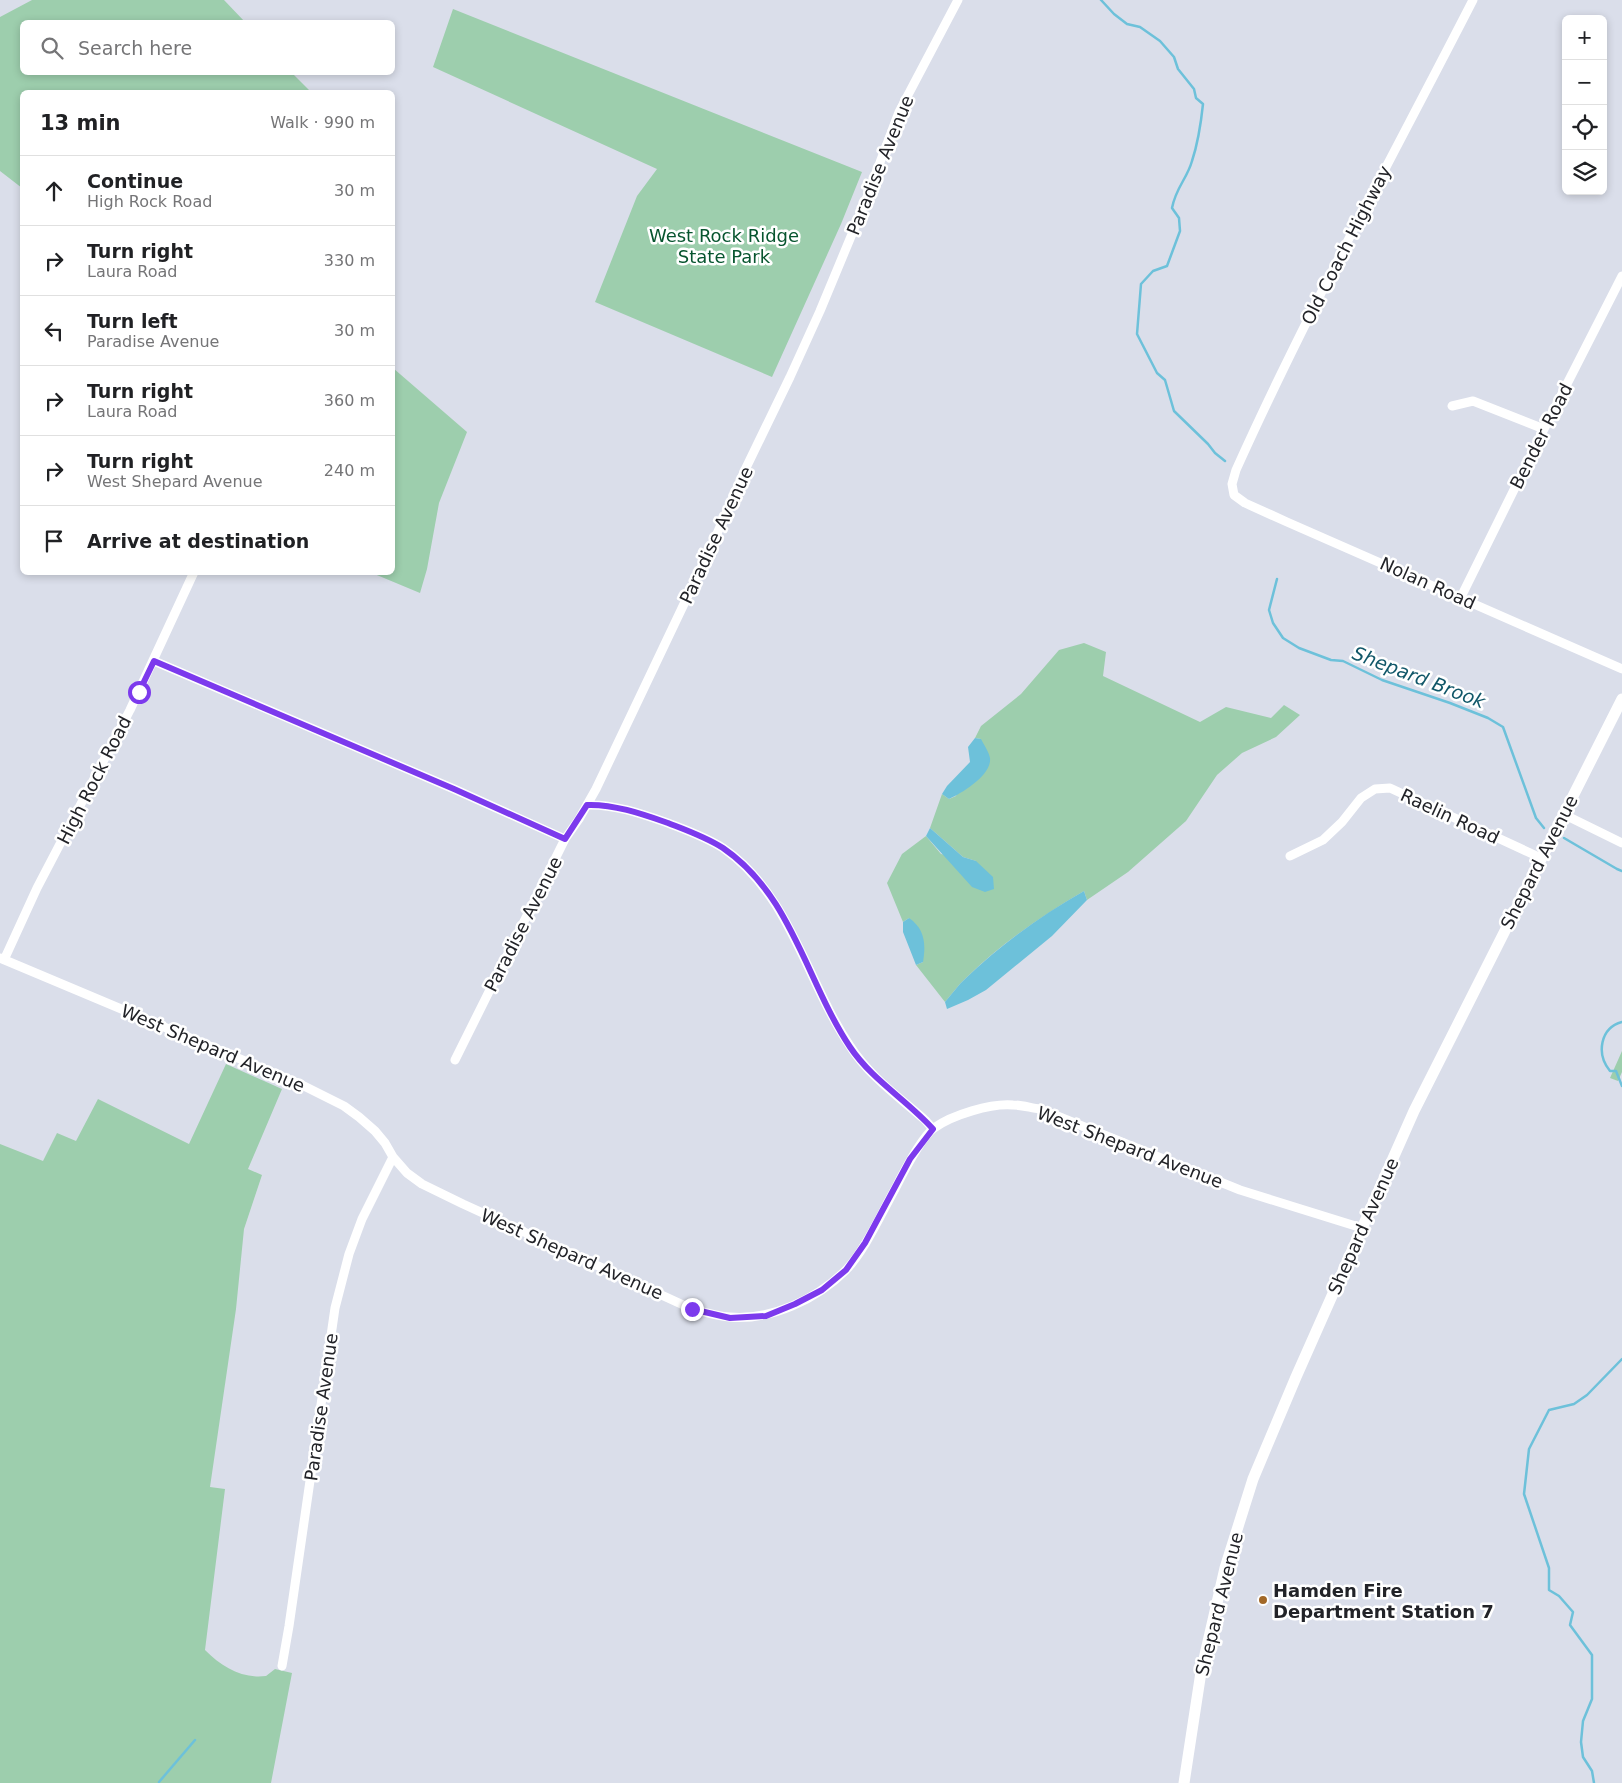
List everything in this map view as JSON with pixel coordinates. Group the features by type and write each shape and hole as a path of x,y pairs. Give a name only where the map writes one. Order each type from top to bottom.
{"main road":[{"name":"Shepard Avenue","path":"1184,1783 1201,1672 1226,1568 1253,1479 1362,1228 1423,1094 1622,699"}],"street":[{"name":"Paradise Avenue","path":"455,1060 553,867 565,839 587,805 664,648 744,472 801,354 862,210 899,112 958,0"},
{"name":"Old Coach Highway","path":"1234,495 1232,484 1236,470 1280,375 1376,184 1473,0"},
{"name":"Bender Road","path":"1461,597 1622,276"},
{"path":"1452,406 1473,401 1544,429"},
{"name":"Nolan Road","path":"1234,495 1245,503 1461,597 1622,670"},
{"name":"High Rock Road","path":"2,959 37,888 105,761 154,661 193,575"},
{"path":"154,661 454,789 565,839"},
{"name":"Raelin Road","path":"1290,856 1323,840 1342,822 1361,798 1375,789 1390,788 1541,858"},
{"path":"587,805 606,805 662,821 694,833 722,847 741,862 774,900 789,925 841,1032 857,1057 870,1072 933,1129"},
{"path":"1564,814 1622,843"},
{"name":"West Shepard Avenue","path":"2,959 325,1096 360,1117 385,1143 393,1157 407,1173 422,1184 692,1309 730,1318 766,1316 822,1290 846,1270 865,1243 910,1159 933,1129 958,1116 982,1108 1012,1104 1040,1109 1240,1190 1362,1228"},
{"name":"Paradise Avenue","path":"282,1666 335,1308 349,1254 362,1218 393,1157"}],"green space":[{"path":"32,0 224,0 243,20 20,20 20,75 294,75 309,90 20,90 20,186 0,171 0,17"},
{"name":"West Rock Ridge State Park","path":"453,9 862,172 841,224 772,377 595,302 637,196 657,169 433,67"},
{"path":"395,370 467,432 439,503 427,569 420,593 377,575 395,575"},
{"path":"1084,643 1106,652 1103,676 1200,722 1226,707 1271,718 1284,705 1300,715 1276,737 1242,753 1217,775 1186,821 1128,872 1087,900 1084,891 1022,931 979,966 945,1002 916,965 923,962 909,918 903,922 887,883 902,854 926,836 941,854 976,861 963,857 930,828 942,794 949,799 956,796 981,739 975,738 981,726 1021,694 1059,650"},
{"path":"1622,1051 1622,1072 1618,1081 1610,1078"},
{"path":"226,1064 282,1089 248,1169 262,1175 244,1229 236,1309 210,1487 225,1489 205,1650 218,1662 241,1674 266,1676 275,1669 292,1673 271,1783 0,1783 0,1144 43,1161 57,1133 76,1141 98,1099 189,1144"}],"water":[{"path":"975,738 981,739 989,753 989,764 986,771 975,783 949,799 942,794 947,786 970,762 968,747"},
{"path":"930,828 963,857 976,861 993,877 994,889 985,892 972,887 926,836"},
{"path":"1084,891 1087,900 1052,936 986,990 947,1009 945,1002 963,981 993,953 1037,920"},
{"path":"909,918 921,932 924,943 923,962 916,965 903,932 903,922"}],"waterway":[{"name":"Shepard Brook","path":"1101,0 1127,24 1140,27 1160,41 1174,57 1178,69 1194,89 1196,98 1203,104 1194,154 1190,167 1176,194 1172,208 1179,218 1180,231 1167,266 1153,271 1141,284 1137,334 1157,373 1165,380 1174,411 1225,461"},
{"name":"Shepard Brook","path":"1277,579 1269,610 1273,623 1283,638 1299,648 1331,660 1343,661 1382,680 1450,703 1488,718 1503,727 1536,818 1544,828"},
{"name":"Shepard Brook","path":"1564,838 1622,871"},
{"name":"Shepard Brook","path":"1622,1022 1609,1030 1602,1042 1603,1057 1606,1064 1610,1071 1616,1071 1622,1086"},
{"name":"Shepard Brook","path":"1594,1783 1592,1771 1583,1757 1581,1742 1583,1721 1592,1699 1592,1655 1570,1625 1573,1612 1559,1596 1549,1590 1549,1568 1524,1494 1529,1449 1549,1410 1574,1404 1587,1395 1622,1359"},
{"path":"159,1782 195,1740"}],"place":[{"name":"Hamden Fire Department Station 7","path":"1263,1600"}],"route":[{"path":"139,692 154,661 454,789 565,839 587,805 600,804 662,821 694,833 722,847 741,862 774,900 789,925 841,1032 857,1057 870,1072 933,1129 910,1159 865,1243 846,1270 822,1290 766,1316 730,1318 692,1309"}]}
